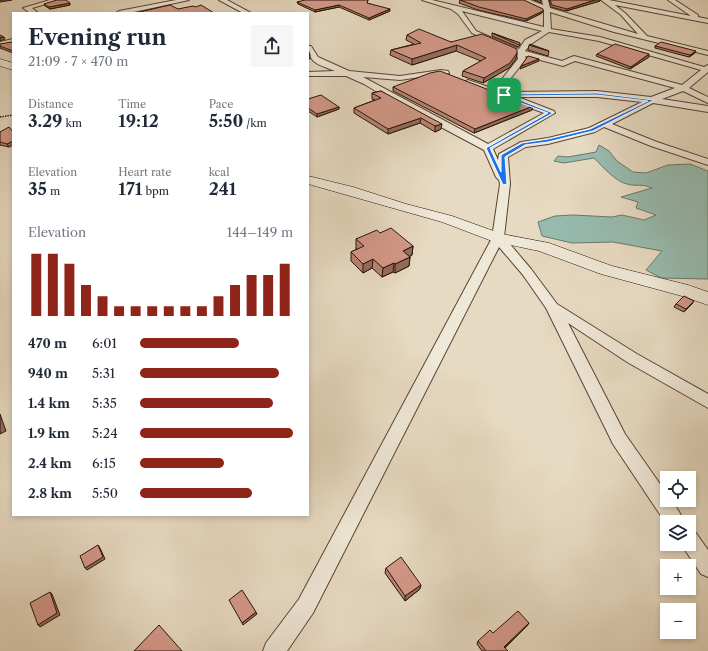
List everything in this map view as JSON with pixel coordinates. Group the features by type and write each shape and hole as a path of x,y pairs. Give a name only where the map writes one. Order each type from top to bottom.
{"street":[{"path":"34,12 26,8 57,0"},
{"path":"127,12 186,0"},
{"path":"222,0 246,12"},
{"path":"425,0 548,30 600,39 707,69"},
{"path":"525,0 546,4 616,31 708,53"},
{"path":"604,0 623,14 645,38"},
{"path":"604,0 708,21"},
{"path":"671,0 701,19"},
{"path":"546,4 548,30"},
{"path":"453,7 460,13 474,32 520,52 563,64 574,58 683,88 708,100"},
{"path":"520,52 528,42 548,30"},
{"path":"0,44 12,41"},
{"path":"309,50 315,59 367,82 394,99 488,148 505,184"},
{"path":"504,95 506,79 522,59 520,52"},
{"path":"274,651 306,606 463,308 498,238 505,184 503,156 524,144 592,130 652,100 683,88 707,69"},
{"path":"309,74 344,73 400,78 442,72 551,113 488,148"},
{"path":"504,95 597,94 652,100 708,109"},
{"path":"604,124 654,144 708,162"},
{"path":"309,180 348,190 401,208 447,219 498,238 543,247 607,270 688,291 708,299"},
{"path":"498,238 527,272 552,306 619,439 671,515"},
{"path":"552,306 632,358 708,402"},
{"path":"696,550 708,567"}],"path":[{"path":"0,117 12,115"}],"water":[{"path":"599,145 609,151 617,161 633,172 646,173 668,165 690,164 708,171 708,279 661,278 646,270 662,251 613,242 572,243 542,236 538,222 555,216 573,215 612,217 622,215 644,220 656,215 636,208 638,202 621,197 652,188 623,183 609,173 594,158 564,163 554,161 558,156 568,157 596,152"}],"building":[{"path":"57,0 66,0 70,3 49,7 44,4"},
{"path":"305,0 368,0 367,3 390,9 369,18 339,5 315,10 297,2"},
{"path":"460,0 524,0 543,9 543,11 526,19 479,7"},
{"path":"550,0 595,0 567,9 552,5"},
{"path":"170,5 178,9 201,5 212,12 139,12"},
{"path":"419,29 451,42 482,34 517,49 517,53 510,63 484,78 463,71 486,58 457,45 412,59 391,50 421,43 407,35"},
{"path":"492,33 520,43 519,45"},
{"path":"12,42 12,51 0,46 0,44"},
{"path":"661,42 696,51 690,55 655,46"},
{"path":"530,44 549,51 529,45"},
{"path":"615,44 649,54 631,67 597,54"},
{"path":"528,56 539,59 521,66"},
{"path":"440,71 503,97 506,96 533,106 475,129 393,87 430,73"},
{"path":"381,91 442,124 435,126 421,118 388,129 354,108 381,98 372,93"},
{"path":"321,95 339,107 317,114 309,109 309,99"},
{"path":"9,127 12,131 12,142 7,144 0,142 0,132"},
{"path":"391,228 413,246 403,251 410,257 383,268 373,259 363,264 351,252 364,246 356,239 377,230 380,233"},
{"path":"684,296 694,301 686,309 676,304"},
{"path":"98,545 103,557 85,568 80,556"},
{"path":"401,557 421,585 405,596 386,568"},
{"path":"242,590 256,612 242,623 229,600"},
{"path":"50,592 57,613 38,625 30,603"},
{"path":"518,611 529,623 504,647 508,651 486,651 478,641 490,630 493,633"},
{"path":"159,625 182,651 134,651"}],"route":[{"path":"597,94 652,100 592,130 524,144 503,156 505,184 488,148 551,113 504,95 597,94"}]}
